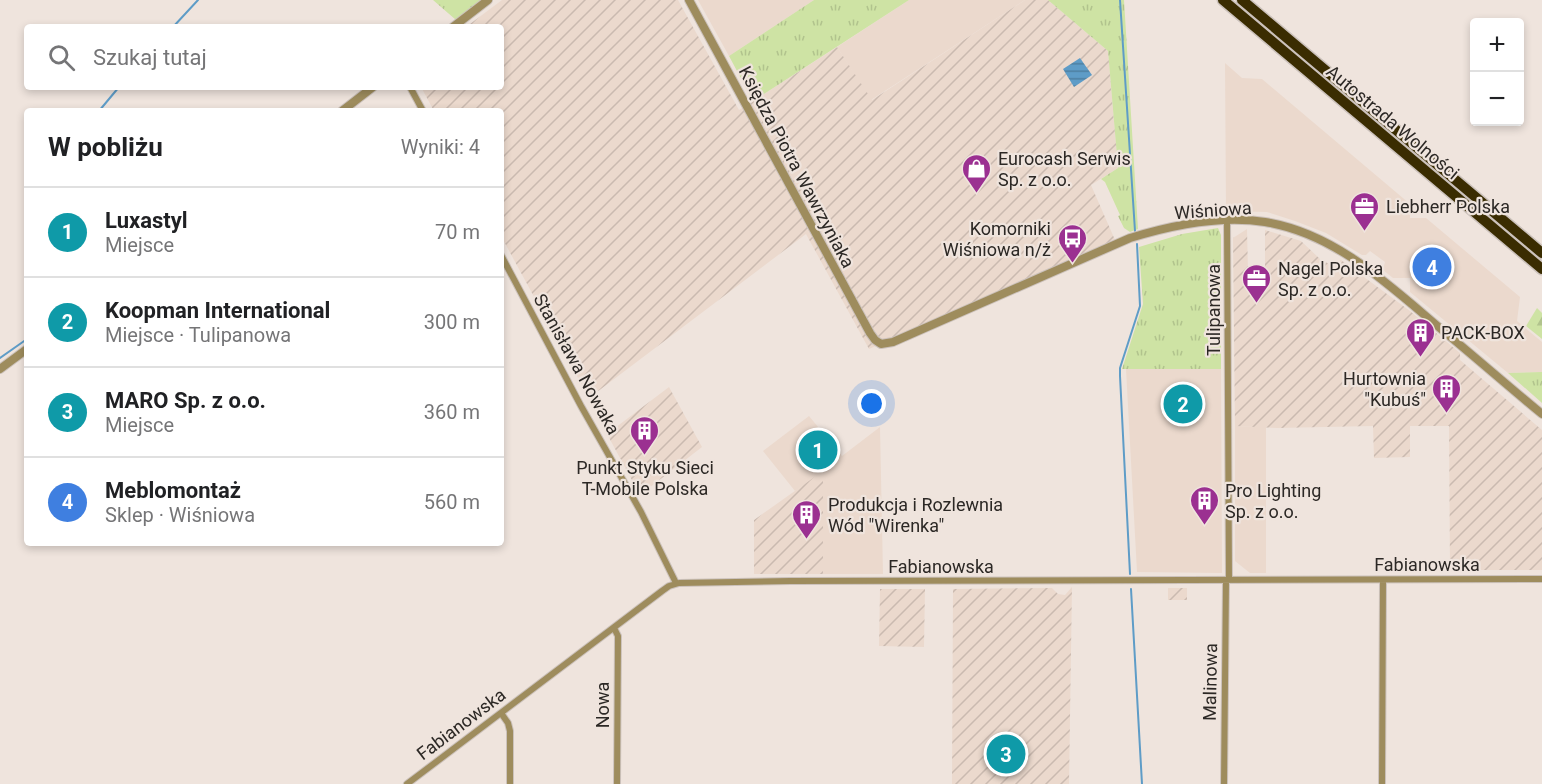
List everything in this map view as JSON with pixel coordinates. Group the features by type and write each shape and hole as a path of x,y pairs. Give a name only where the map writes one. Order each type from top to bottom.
{"highway":[{"name":"Autostrada Wolności","path":"1223,0 1542,269"},
{"name":"Autostrada Wolności","path":"1242,0 1542,254"}],"street":[{"path":"457,24 488,0"},
{"name":"Księdza Piotra Wawrzyniaka","path":"689,0 870,333 881,344"},
{"path":"346,108 370,90"},
{"path":"412,90 421,108"},
{"name":"Wiśniowa","path":"881,344 893,342 1130,238 1165,228 1227,220 1256,221 1286,227 1318,239 1348,255 1396,290 1542,414"},
{"name":"Tulipanowa","path":"1227,220 1227,580"},
{"name":"Stanisława Nowaka","path":"504,261 581,406 641,512 676,584"},
{"path":"0,369 24,351"},
{"name":"Fabianowska","path":"407,784 662,591 686,582 1542,579"},
{"name":"Malinowa","path":"1224,784 1227,580"},
{"path":"1382,784 1383,580"},
{"name":"Nowa","path":"614,628 618,636 617,784"},
{"path":"501,713 510,731 510,784"}],"shaded area":[{"path":"502,0 678,0 739,110 837,47 872,100 1025,0 1048,0 1108,51 1118,168 1091,185 1115,240 869,349 806,234 589,398 504,242 504,108 432,108 423,90 504,90 504,24 470,24"},
{"path":"698,0 814,0 729,56"},
{"path":"909,0 1025,0 871,100 837,47"},
{"path":"1225,63 1242,78 1262,79 1410,204 1410,218 1426,218 1520,297 1517,321 1542,342 1542,372 1508,373 1410,292 1410,278 1393,278 1383,270 1385,262 1370,251 1362,255 1326,233 1267,212 1226,211"},
{"path":"1247,229 1248,272 1265,272 1265,230 1301,241 1320,259 1331,265 1341,260 1410,311 1460,353 1460,360 1542,430 1542,570 1450,570 1449,426 1410,426 1410,457 1374,458 1373,426 1277,428 1235,426 1233,238"},
{"path":"1126,369 1221,369 1222,573 1137,572"},
{"path":"669,387 702,447 640,495 607,434"},
{"path":"809,416 842,456 880,427 883,574 823,574 823,472 795,491 763,451"},
{"path":"1235,426 1266,427 1266,573 1250,573 1235,561"},
{"name":"Produkcja i Rozlewnia Wód \"Wirenka\"","path":"823,471 823,574 754,574 754,520"},
{"path":"1072,587 1069,784 952,784 953,589 1052,588 1058,594 1065,595"},
{"path":"1168,588 1187,588 1187,600 1168,600"},
{"path":"880,589 925,589 924,647 879,646"}],"green space":[{"path":"433,0 482,0 456,20"},
{"path":"814,0 909,0 753,101 729,56"},
{"path":"1048,0 1124,0 1138,229 1130,232 1124,228 1105,182 1101,179 1118,168 1108,51"},
{"path":"1218,228 1221,235 1221,369 1122,369 1143,304 1139,247 1182,234"},
{"path":"1537,308 1542,313 1542,339 1526,326"},
{"path":"1542,372 1542,403 1508,373"}],"water":[{"path":"1080,58 1092,75 1074,87 1063,69"}],"waterway":[{"path":"176,24 198,0"},
{"path":"1120,0 1135,231"},
{"path":"102,108 116,90"},
{"path":"1130,574 1120,368 1140,306 1137,244"},
{"path":"0,358 24,341"},
{"path":"1131,589 1142,784"}],"place":[{"name":"Eurocash Serwis Sp. z o.o.","path":"977,194"},
{"name":"Liebherr Polska","path":"1365,232"},
{"name":"Komorniki Wiśniowa n/ż","path":"1072,264"},
{"name":"Meblomontaż","path":"1432,267"},
{"name":"Nagel Polska Sp. z o.o.","path":"1257,304"},
{"name":"PACK-BOX","path":"1420,358"},
{"name":"Koopman International","path":"1183,404"},
{"name":"Hurtownia \"Kubuś\"","path":"1447,414"},
{"name":"Luxastyl","path":"818,450"},
{"name":"Punkt Styku Sieci T-Mobile Polska","path":"645,456"},
{"name":"Pro Lighting Sp. z o.o.","path":"1204,526"},
{"name":"Produkcja i Rozlewnia Wód \"Wirenka\"","path":"807,540"},
{"name":"MARO Sp. z o.o.","path":"1006,754"}]}
